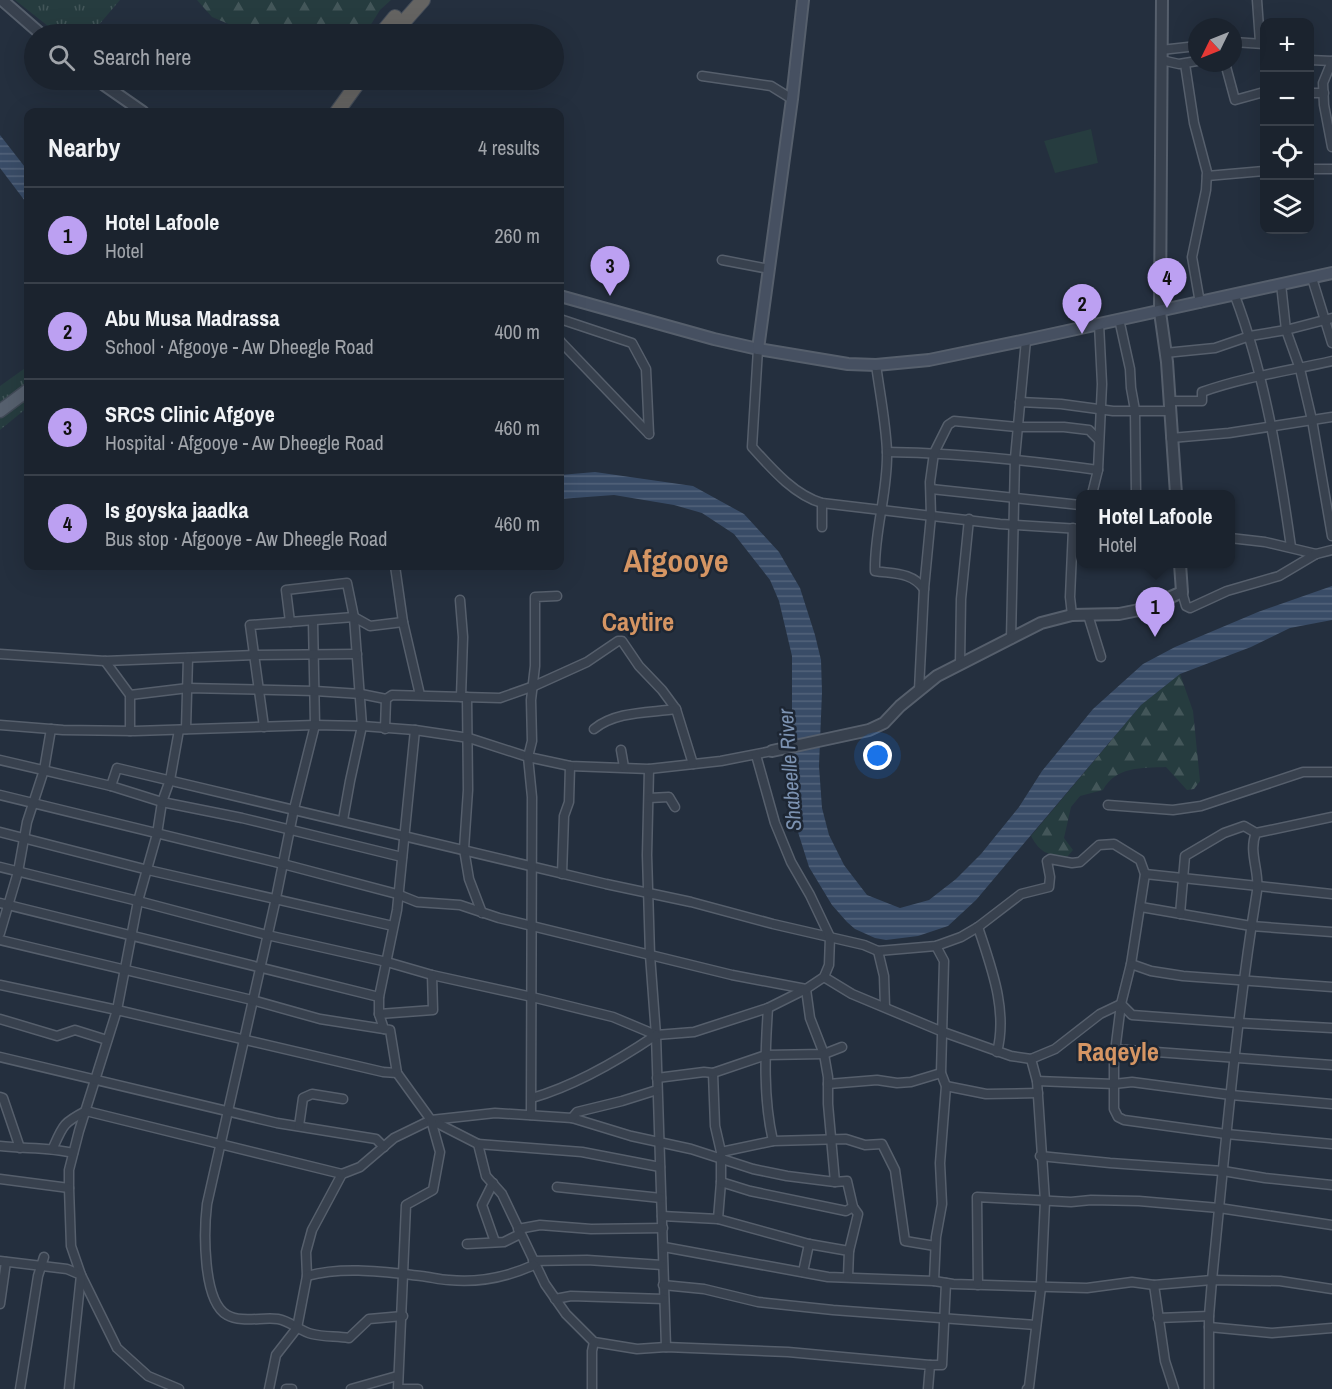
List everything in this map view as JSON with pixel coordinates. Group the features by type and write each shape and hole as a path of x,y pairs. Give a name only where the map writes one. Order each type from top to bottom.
{"highway":[{"path":"390,24 411,0"},
{"path":"402,24 423,0"},
{"path":"330,108 342,90"},
{"path":"341,108 353,90"}],"main road":[{"path":"758,349 803,0"},
{"path":"564,297 758,349 848,364 876,365 929,360 1235,296 1332,273"},
{"path":"0,411 24,393"}],"street":[{"path":"2,0 30,24"},
{"path":"1162,0 1160,312 1176,490"},
{"path":"1257,0 1260,26"},
{"path":"1242,42 1260,43"},
{"path":"1161,55 1188,48"},
{"path":"1161,55 1179,64 1188,63"},
{"path":"1314,60 1332,61 1324,93 1328,106 1332,141"},
{"path":"1185,64 1194,123 1207,176 1192,257 1200,303"},
{"path":"1227,72 1235,100 1260,93"},
{"path":"702,76 771,86 792,99"},
{"path":"111,90 137,108"},
{"path":"1314,93 1324,93"},
{"path":"1314,169 1332,169"},
{"path":"1207,176 1260,171"},
{"path":"722,260 769,269"},
{"path":"1312,278 1328,319 1332,344"},
{"path":"1281,284 1286,330 1300,369 1312,420 1332,536"},
{"path":"1235,296 1250,336 1260,375 1284,497 1291,547"},
{"path":"1119,319 1130,369 1135,410 1136,490"},
{"path":"1165,353 1215,348 1250,336 1286,330 1328,319"},
{"path":"564,320 632,343 646,369 649,434 564,345"},
{"path":"1093,490 1098,470 1102,384 1099,324"},
{"path":"1011,639 1015,458 1026,340"},
{"path":"758,349 752,447 810,500 931,516 1076,528"},
{"path":"1020,402 1061,404 1113,411 1170,406 1202,401 1202,392 1260,375 1332,361"},
{"path":"876,365 887,452 882,510 875,548 875,571 908,575 918,580 924,589"},
{"path":"1171,438 1228,433 1332,417"},
{"path":"919,690 924,589 931,516 930,482 934,453 948,425 954,421 1017,427 1064,427 1089,430 1098,439"},
{"path":"887,452 1015,458 1098,470"},
{"path":"931,489 1076,505"},
{"path":"822,503 822,527"},
{"path":"960,664 962,599 969,519"},
{"path":"1072,615 1070,597 1076,538"},
{"path":"1235,539 1265,542 1316,554"},
{"path":"1180,568 1184,603 1190,608 1227,591 1279,576 1316,554 1332,550"},
{"path":"396,570 403,622 420,695"},
{"path":"290,622 286,591 347,583 354,617 362,726 343,820"},
{"path":"0,725 130,731 315,724 362,726 415,730 469,738 528,757 570,766 649,769 721,761 834,740 868,730 884,723 919,690 938,676 1041,623 1072,615 1119,614 1144,609 1182,592"},
{"path":"531,1114 532,797 528,757 532,741 531,700 534,686 535,597 557,596"},
{"path":"460,600 464,697 469,738 464,849 469,879 482,913"},
{"path":"1088,615 1101,657"},
{"path":"264,727 250,625 354,617 370,626 403,622"},
{"path":"313,621 315,724 228,1110 204,1224 204,1240 212,1296 217,1306 228,1315 278,1319 312,1334 349,1338 369,1319 403,1316"},
{"path":"130,695 188,688 315,691 361,694 386,699 392,695 500,698 534,686 586,662 618,641 622,641 639,666 676,709 693,764"},
{"path":"0,654 105,661 255,655 357,654"},
{"path":"179,1389 148,1376 117,1348 81,1275 71,1246 69,1170 117,1010 138,900 148,870 162,802 170,780 182,730 188,688 188,658"},
{"path":"105,661 130,695 130,731"},
{"path":"385,729 386,699"},
{"path":"594,729 599,724 624,714 676,709"},
{"path":"0,933 4,904 18,872 23,837 44,770 51,729"},
{"path":"384,1029 379,1014 379,997 397,910 415,730"},
{"path":"621,750 624,767"},
{"path":"0,867 138,900 267,935 613,1017 656,1035 694,1032 768,1008 824,977 829,965 830,937 791,862 775,823 756,755"},
{"path":"0,760 111,786 162,802 242,818 402,857"},
{"path":"562,874 564,816 569,802 570,766"},
{"path":"111,786 117,768 562,874 648,892 878,951 936,946 978,927 1021,894 1049,887 1047,861 1050,859 1080,862 1099,845 1114,844 1140,860 1145,874 1115,1049 1114,1109 1118,1118 1226,1134 1332,1144"},
{"path":"649,769 648,892 656,1035 666,1347"},
{"path":"1108,805 1173,810 1201,806 1303,772 1332,772"},
{"path":"0,795 283,864 397,894 417,902 460,906 531,927 732,975 806,989"},
{"path":"649,798 669,796 675,807"},
{"path":"1180,914 1185,856 1203,844 1244,826 1256,833 1332,817"},
{"path":"0,832 148,870 393,927"},
{"path":"1209,1389 1209,1316 1212,1280 1243,981 1257,887 1252,843 1256,833"},
{"path":"1145,874 1332,894"},
{"path":"4,904 379,997"},
{"path":"1141,907 1251,926 1332,932"},
{"path":"978,927 996,984 1002,1035 997,1052"},
{"path":"0,940 252,1000 320,1019 390,1030 397,1073 431,1120 440,1152 433,1190 406,1205 403,1316 397,1376 399,1389 418,1389"},
{"path":"934,1281 935,1246 942,1204 940,1163 946,1086 941,1073 944,961 936,946"},
{"path":"878,951 884,976 885,1007"},
{"path":"1131,964 1151,971 1183,976 1332,987"},
{"path":"379,1014 433,1010 432,975"},
{"path":"824,977 852,994 943,1032 997,1052 1031,1059 1055,1049 1100,1014 1121,1004"},
{"path":"0,985 383,1072 397,1073"},
{"path":"806,989 810,1018 824,1054 836,1182"},
{"path":"1121,1004 1132,1015 1332,1028"},
{"path":"768,1008 765,1055 768,1119 773,1141"},
{"path":"0,1019 57,1036 75,1030 107,1040"},
{"path":"532,1098 557,1091 636,1049 656,1035"},
{"path":"657,1078 713,1073 765,1055 824,1054 842,1047"},
{"path":"1115,1049 1332,1065"},
{"path":"0,1057 277,1123 375,1139 384,1146"},
{"path":"1027,1389 1041,1287 1045,1201 1040,1156 1037,1082 1031,1059"},
{"path":"713,1073 715,1126 721,1156 722,1182 718,1219"},
{"path":"828,1084 877,1080 910,1082 941,1073"},
{"path":"1037,1082 1114,1084 1132,1082 1231,1095 1332,1104"},
{"path":"946,1086 986,1094 1038,1094"},
{"path":"572,1118 577,1112 657,1090"},
{"path":"299,1126 303,1098 312,1094 343,1099"},
{"path":"0,1097 3,1098 20,1148"},
{"path":"53,1148 65,1123 86,1111 342,1174 360,1167 394,1138 431,1120 495,1113 572,1118 631,1136 721,1156 787,1176 836,1182 847,1181 853,1207 858,1214 849,1251 848,1277"},
{"path":"431,1120 478,1144 582,1152 660,1167"},
{"path":"721,1156 773,1141 846,1139 865,1145 882,1144 895,1170 905,1241 935,1246"},
{"path":"478,1144 486,1176 502,1194 533,1263 566,1314 594,1342 637,1349 666,1347 788,1352 942,1365 946,1283"},
{"path":"0,1146 53,1148 73,1153"},
{"path":"1040,1156 1223,1171 1332,1185"},
{"path":"268,1389 276,1355 297,1328 307,1276 306,1252 312,1230 342,1174"},
{"path":"0,1179 69,1188"},
{"path":"722,1182 750,1191 846,1211 853,1207"},
{"path":"493,1184 482,1205 495,1242"},
{"path":"557,1187 661,1198"},
{"path":"978,1285 977,1197 1071,1203 1091,1200 1138,1201 1219,1208 1332,1225"},
{"path":"662,1216 718,1219 809,1244 849,1251"},
{"path":"467,1244 504,1242 519,1232 540,1225 591,1230 663,1228"},
{"path":"803,1272 809,1244"},
{"path":"664,1247 828,1277 1087,1288 1132,1282 1154,1285 1212,1280 1280,1281 1332,1289"},
{"path":"20,1389 44,1257"},
{"path":"307,1276 322,1271 343,1270 449,1280 486,1279 515,1274 533,1263 587,1260 662,1265"},
{"path":"0,1304 3,1262 41,1268 67,1269 81,1275"},
{"path":"69,1389 81,1275"},
{"path":"663,1285 704,1289 758,1302 1036,1325"},
{"path":"1154,1285 1165,1361 1174,1389"},
{"path":"555,1299 572,1296 664,1299"},
{"path":"1158,1318 1209,1316"},
{"path":"1209,1327 1272,1333 1332,1328"},
{"path":"592,1389 594,1342"},
{"path":"928,1389 930,1365"},
{"path":"351,1389 397,1376"},
{"path":"286,1389 292,1389"}],"green space":[{"path":"15,0 120,0 100,24 45,24"},
{"path":"197,0 391,0 380,10 371,24 228,24 212,17"},
{"path":"1091,129 1098,163 1055,173 1044,141"},
{"path":"24,369 24,410 0,430 0,386"},
{"path":"1180,674 1193,711 1200,781 1194,789 1187,790 1166,767 1139,768 1122,772 1108,782 1103,790 1080,796 1071,807 1064,838 1073,850 1067,857 1041,850 1031,836 1141,705"}],"water":[{"path":"0,135 24,166 24,200 0,168"},
{"path":"595,472 693,486 744,514 779,552 800,588 821,660 819,766 822,808 829,835 844,865 867,895 900,908 929,900 956,879 981,854 1019,807 1042,771 1093,709 1143,664 1175,647 1258,612 1332,586 1332,620 1290,628 1251,647 1180,674 1141,705 976,900 948,926 918,936 886,940 875,938 855,929 832,905 809,867 792,813 792,656 779,601 770,580 734,534 702,513 674,505 614,495 564,499 564,475"}],"place":[{"name":"SRCS Clinic Afgoye","path":"610,296"},
{"name":"Is goyska jaadka","path":"1167,308"},
{"name":"Abu Musa Madrassa","path":"1082,334"},
{"name":"Hotel Lafoole","path":"1155,637"}],"district":[{"name":"Afgooye","path":"676,561"},
{"name":"Caytire","path":"638,622"},
{"name":"Raqeyle","path":"1118,1052"}],"water label":[{"name":"Shabeelle River","path":"790,770"}]}
